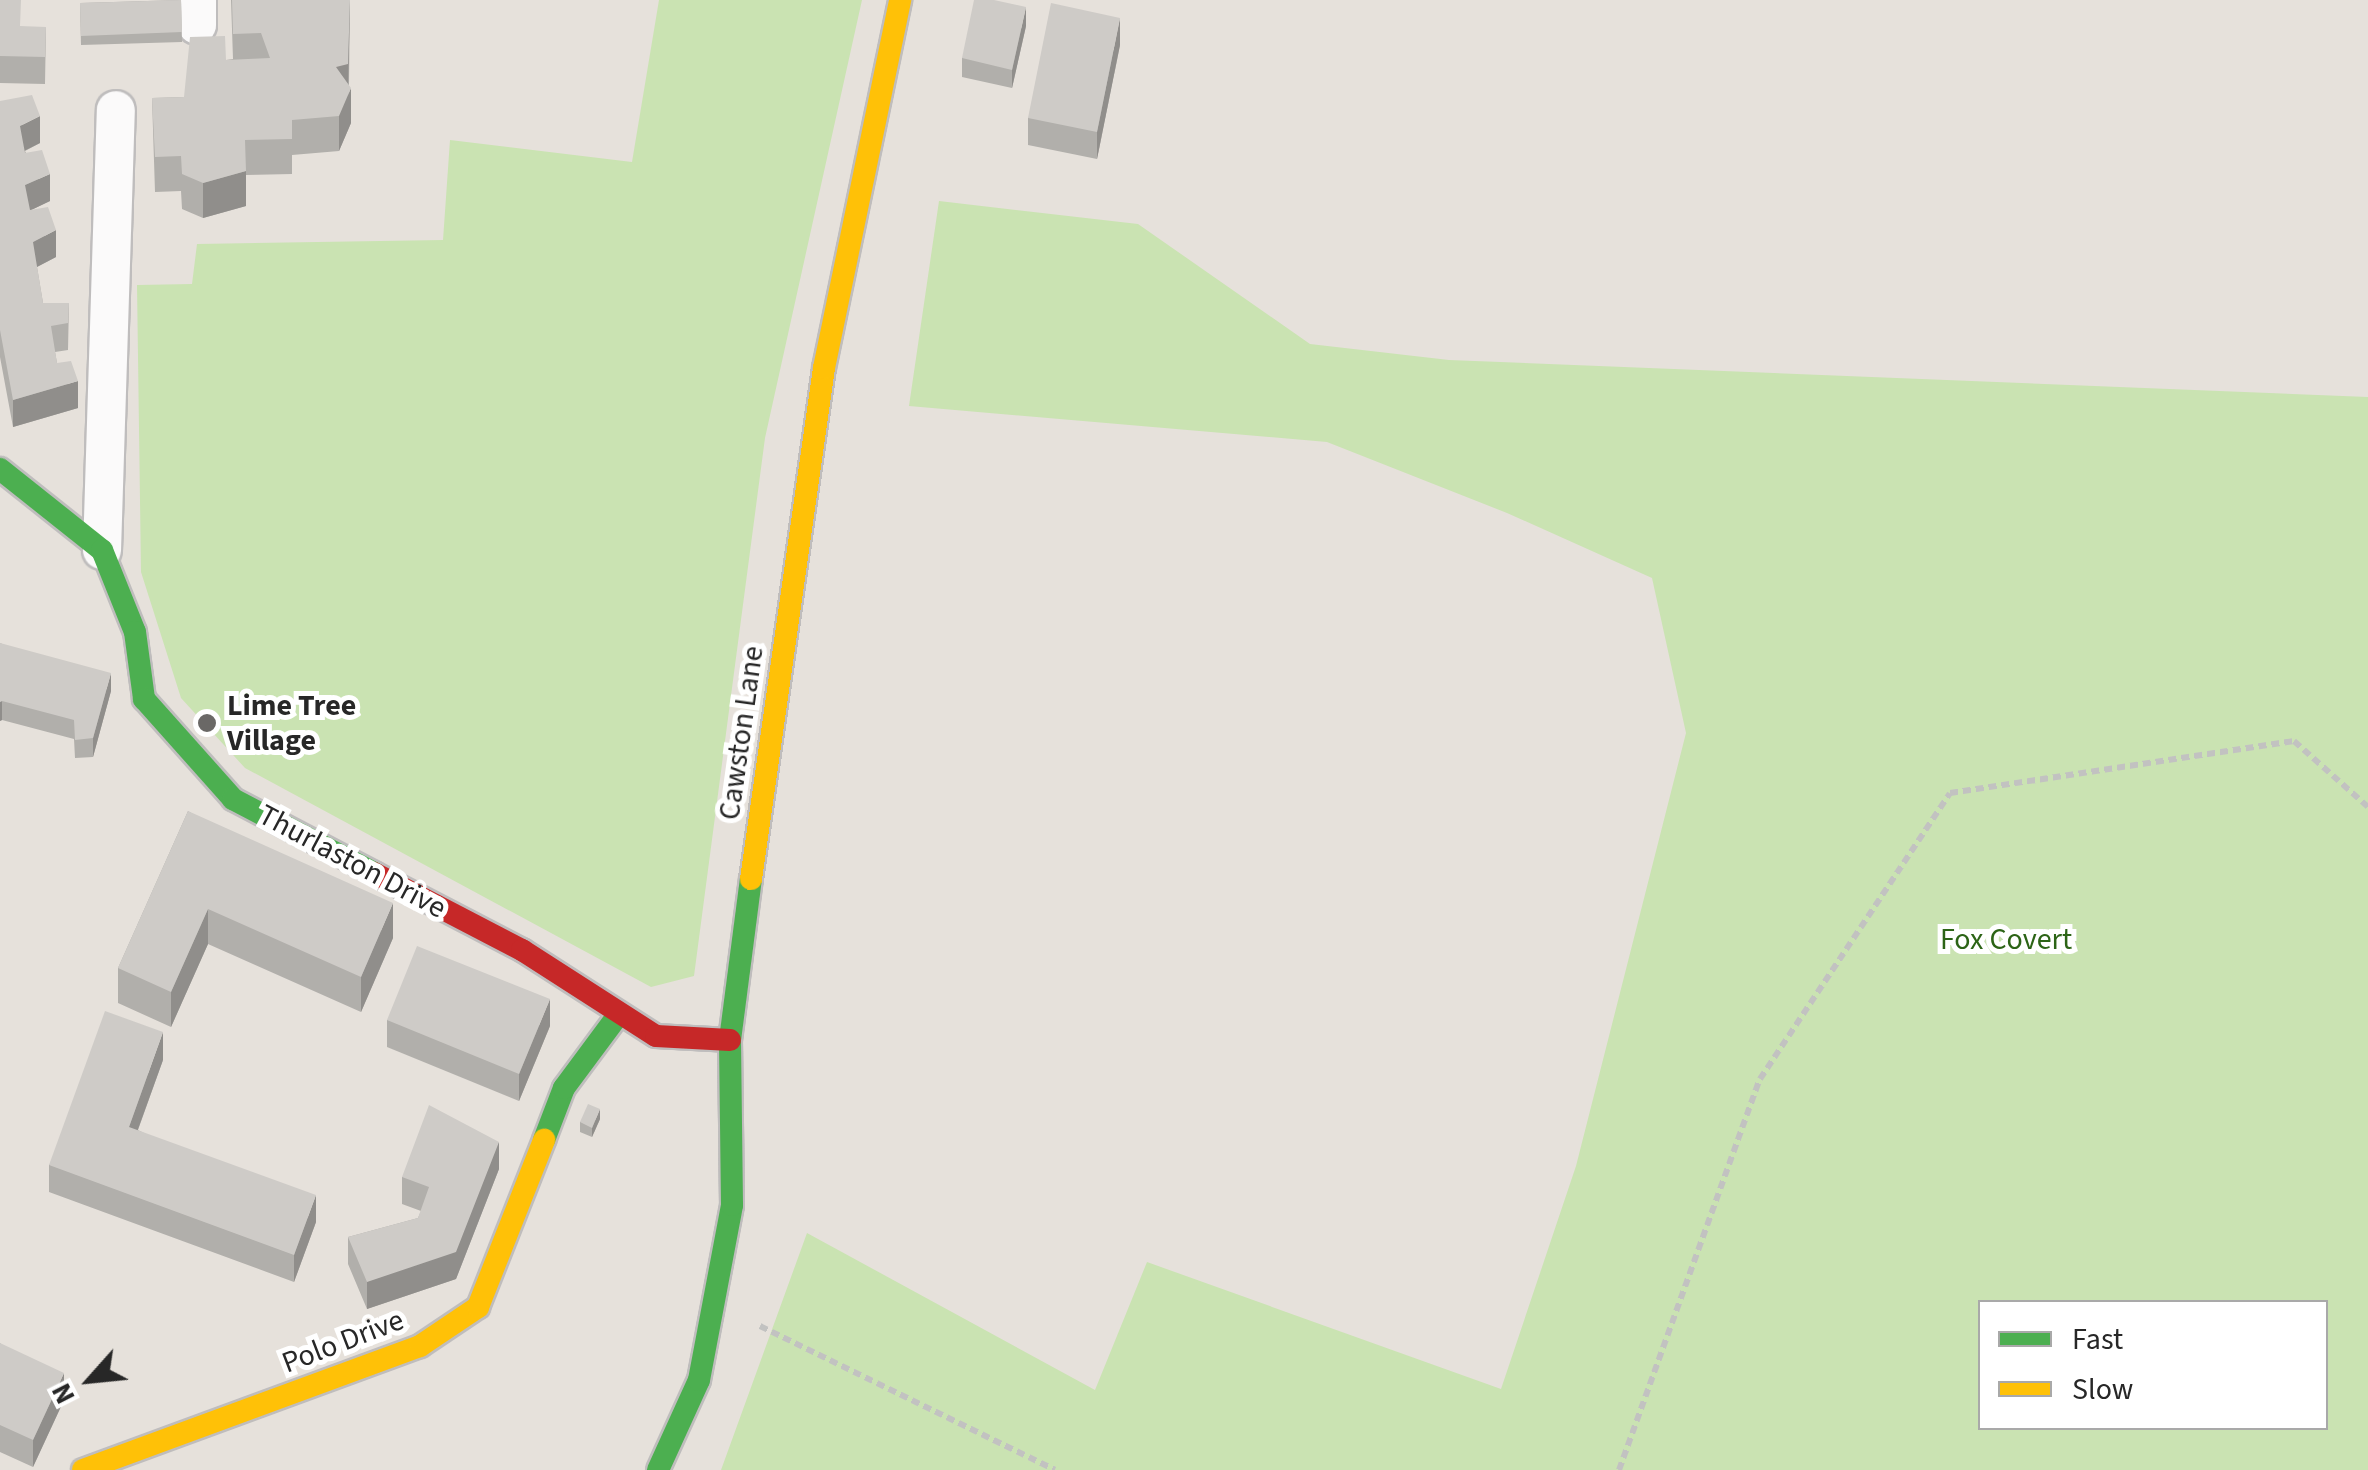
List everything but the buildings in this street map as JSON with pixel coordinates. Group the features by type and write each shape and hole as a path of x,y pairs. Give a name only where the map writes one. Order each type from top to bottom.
{"street":[{"name":"Cawston Lane","path":"658,1470 699,1380 716,1305 732,1205 730,1040 824,368 900,0"},
{"name":"Thurlaston Drive","path":"116,110 102,550 135,632 144,699 233,799 522,950 656,1036 730,1040"},
{"name":"Thurlaston Drive","path":"0,470 102,550"},
{"name":"Polo Drive","path":"83,1470 420,1346 478,1307 564,1088 619,1014"}],"path":[{"path":"1619,1470 1760,1079 1950,794 2294,741 2368,806"},
{"path":"716,1305 1055,1470"}],"green space":[{"path":"659,0 862,0 765,438 694,976 651,987 245,768 181,698 141,572 137,285 192,284 197,244 443,240 450,140 632,162"},
{"name":"Fox Covert","path":"939,201 1138,224 1310,344 1449,360 2368,397 2368,1470 721,1470 807,1233 1095,1390 1147,1262 1501,1389 1576,1166 1686,733 1652,578 1507,513 1327,442 909,406"}],"traffic: fast":[{"path":"0,469 102,550 135,632 144,699 233,799 374,873"},
{"path":"658,1470 699,1380 732,1205 730,1040 751,879"},
{"path":"544,1140 564,1088 619,1014"}],"traffic: slow":[{"path":"751,879 824,368 900,0"},
{"path":"83,1470 420,1346 478,1307 544,1140"}],"traffic: jam":[{"path":"374,873 522,950 656,1036 730,1040"}],"place":[{"name":"Lime Tree Village","path":"207,723"}]}
